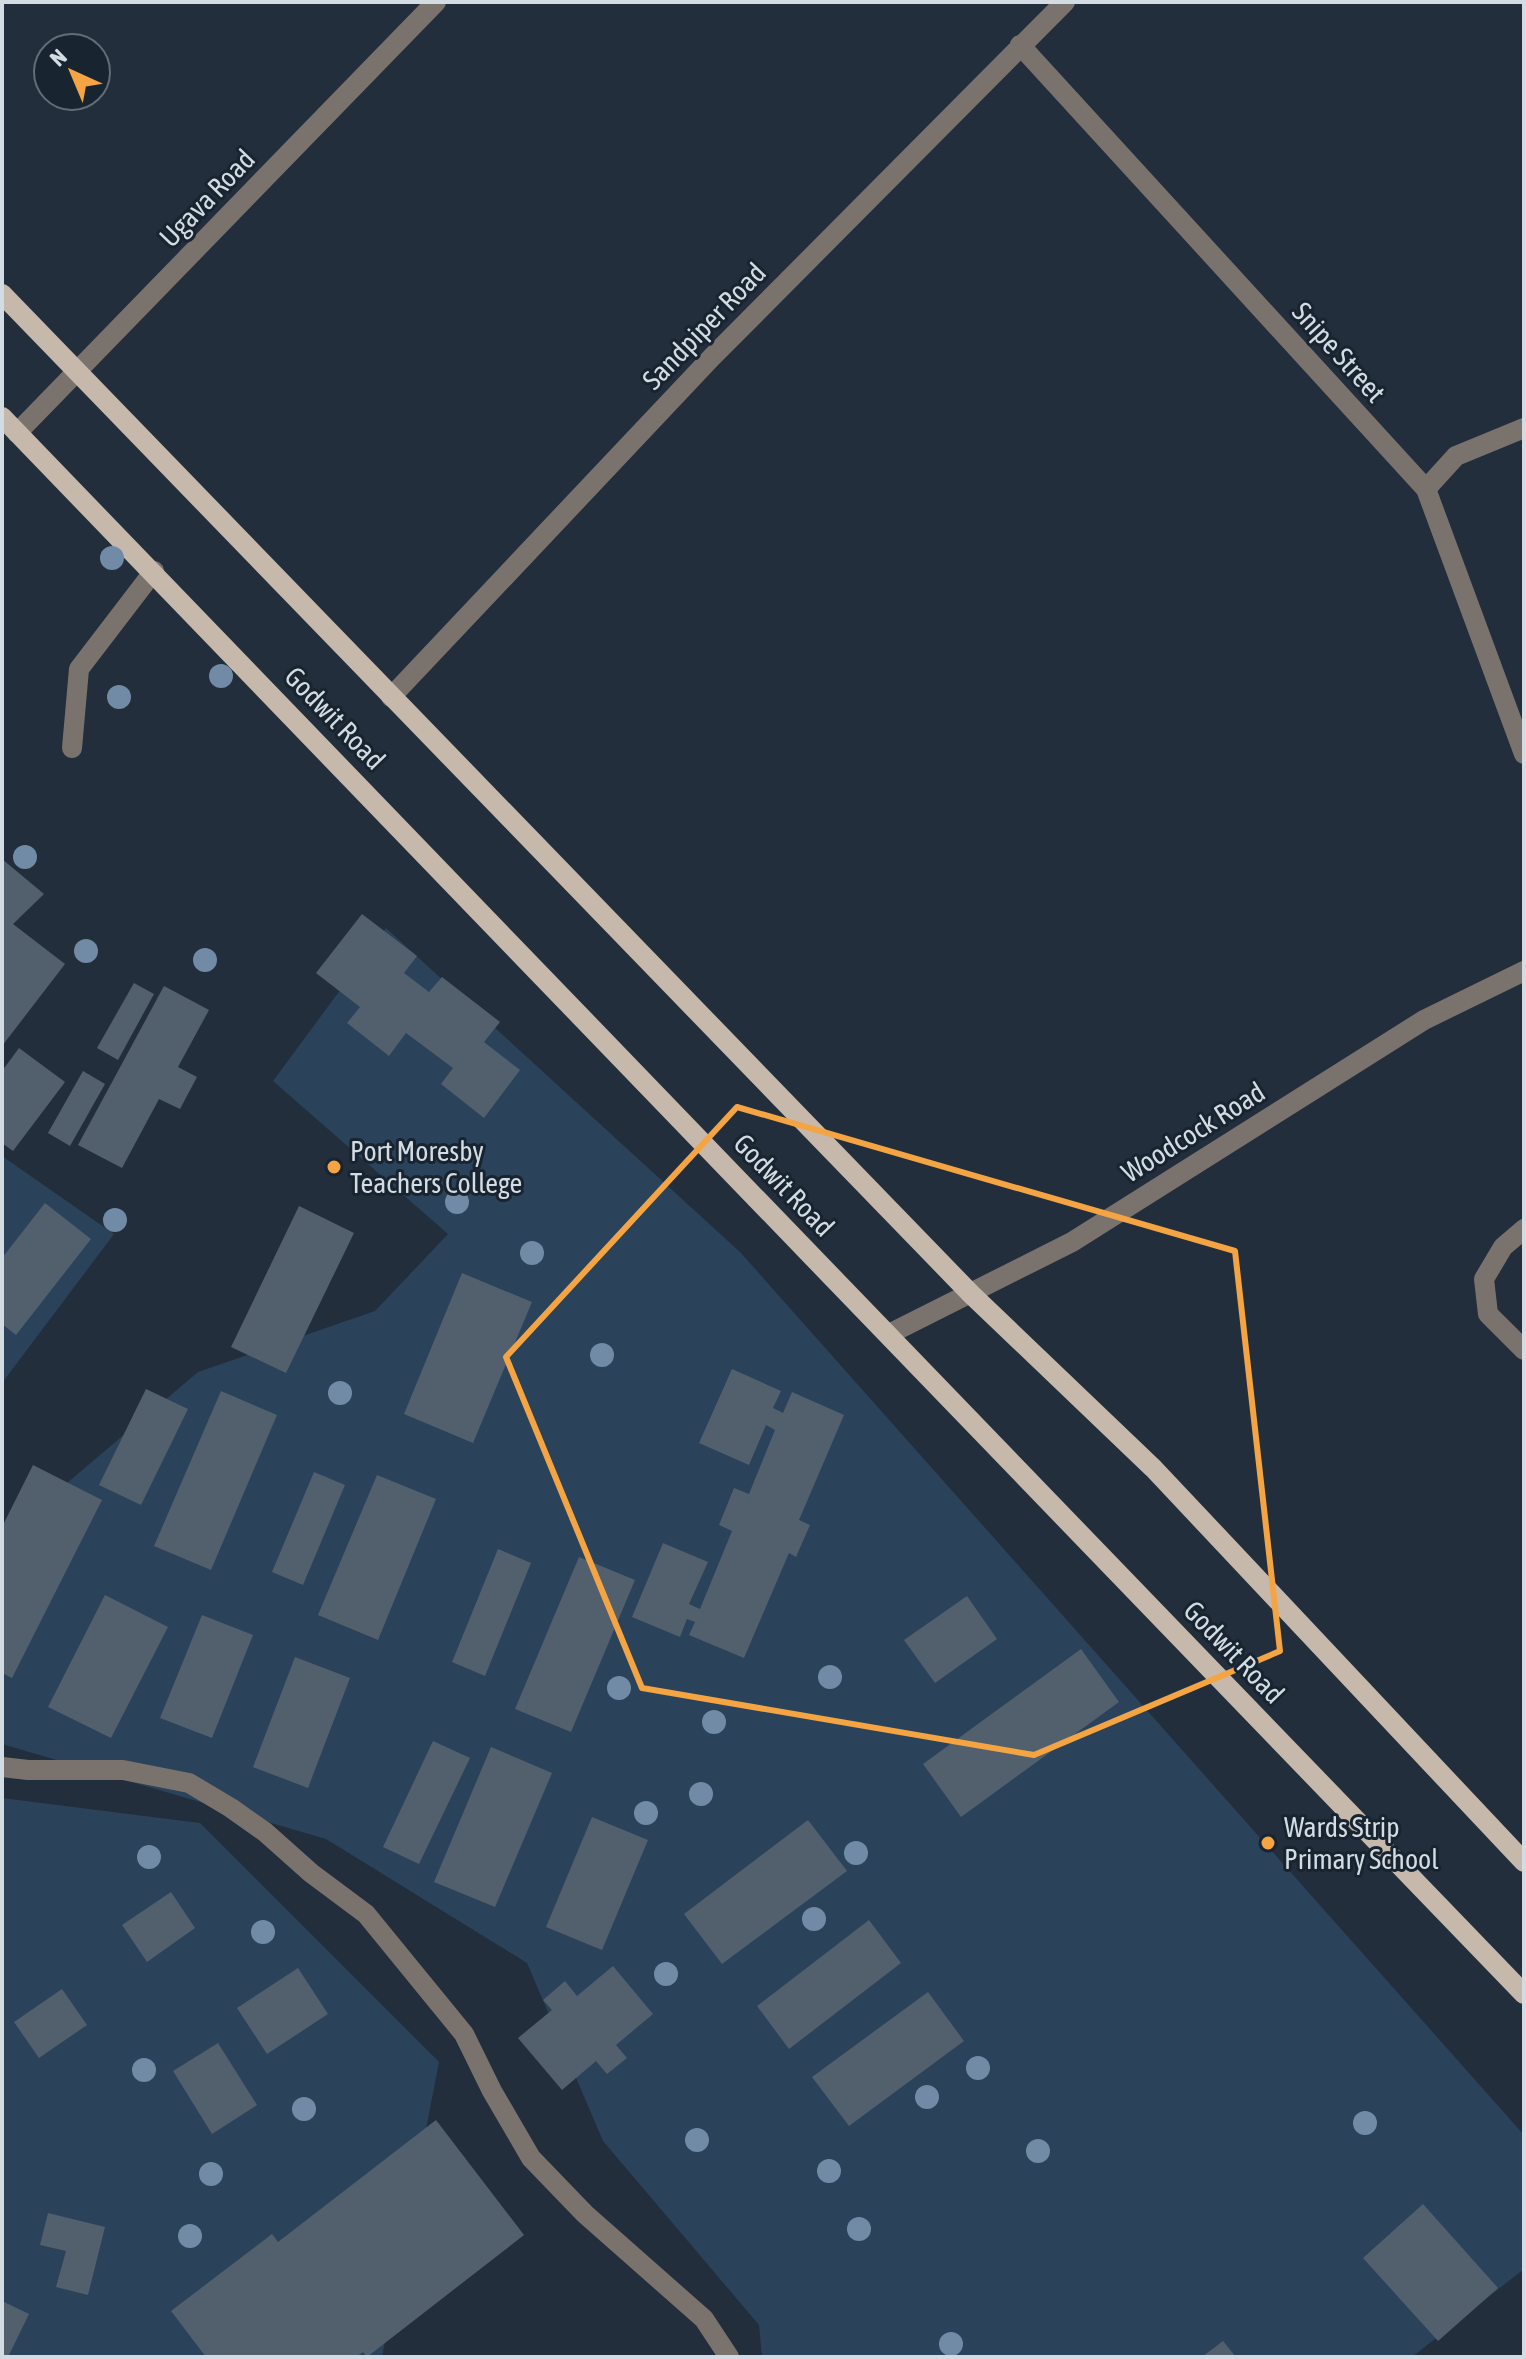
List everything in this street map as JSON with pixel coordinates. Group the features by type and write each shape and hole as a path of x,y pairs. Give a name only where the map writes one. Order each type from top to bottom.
{"main road":[{"name":"Godwit Road","path":"2,294 971,1294 1154,1469 1524,1862"},
{"name":"Godwit Road","path":"2,417 154,571 1524,1994"}],"street":[{"name":"Ugava Road","path":"17,433 436,2"},
{"name":"Sandpiper Road","path":"391,697 712,357 1065,2"},
{"name":"Snipe Street","path":"1020,45 1426,489 1524,754"},
{"path":"1426,489 1456,456 1524,428"},
{"path":"72,748 79,669 154,571"},
{"name":"Woodcock Road","path":"889,1334 1072,1242 1424,1020 1524,971"},
{"path":"1524,1229 1503,1247 1484,1279 1488,1314 1524,1350"},
{"path":"2,1767 123,1770 189,1783 265,1832 311,1873 366,1914 464,2034 492,2091 531,2158 585,2214 704,2319 729,2357"}],"highlighted area":[{"path":"737,1107 1235,1251 1280,1651 1034,1755 642,1688 506,1357"}],"shaded area":[{"path":"386,928 741,1253 1524,2135 1524,2269 1412,2357 762,2357 759,2325 603,2141 527,1963 326,1839 2,1744 2,1538 198,1372 375,1311 448,1234 273,1081"},
{"path":"2,1156 114,1234 2,1383"},
{"path":"2,1798 200,1823 439,2062 382,2357 2,2357"}],"building":[{"path":"2,859 44,894 13,924 65,964 2,1046"},
{"path":"362,914 417,956 404,973 429,992 442,977 500,1022 484,1042 520,1070 484,1118 441,1084 453,1068 406,1033 389,1056 347,1023 360,1007 316,973"},
{"path":"134,983 154,994 118,1060 97,1048"},
{"path":"164,986 209,1010 178,1067 197,1077 180,1109 159,1099 122,1168 78,1145"},
{"path":"19,1048 65,1082 13,1151 2,1143 2,1071"},
{"path":"83,1071 105,1084 70,1146 48,1133"},
{"path":"45,1203 91,1239 16,1335 2,1324 2,1258"},
{"path":"299,1206 354,1233 286,1373 231,1347"},
{"path":"462,1273 532,1302 473,1443 404,1414"},
{"path":"732,1369 781,1391 773,1408 783,1413 792,1392 844,1415 799,1520 810,1525 796,1557 789,1553 744,1658 689,1635 695,1622 687,1619 680,1637 632,1617 663,1543 708,1562 689,1604 700,1609 732,1531 719,1525 734,1488 749,1494 775,1430 766,1425 749,1465 699,1443"},
{"path":"146,1389 188,1409 141,1505 99,1485"},
{"path":"221,1391 277,1415 211,1570 154,1546"},
{"path":"33,1465 102,1500 12,1678 2,1673 2,1527"},
{"path":"314,1472 345,1485 303,1585 272,1572"},
{"path":"377,1475 436,1499 378,1640 318,1615"},
{"path":"498,1549 531,1563 485,1676 452,1662"},
{"path":"579,1557 635,1580 571,1732 515,1709"},
{"path":"105,1595 168,1627 111,1738 48,1707"},
{"path":"967,1596 997,1639 935,1683 904,1640"},
{"path":"202,1615 253,1635 212,1738 160,1718"},
{"path":"1081,1649 1119,1702 961,1817 923,1764"},
{"path":"295,1657 350,1678 308,1788 253,1767"},
{"path":"433,1741 470,1758 419,1864 383,1847"},
{"path":"491,1747 552,1773 495,1907 434,1882"},
{"path":"592,1817 648,1840 602,1950 546,1927"},
{"path":"808,1820 847,1871 722,1964 684,1914"},
{"path":"171,1892 195,1928 147,1962 122,1925"},
{"path":"869,1920 901,1963 789,2049 757,2006"},
{"path":"613,1966 653,2014 616,2045 627,2058 607,2074 596,2061 562,2090 518,2038 552,2010 543,2000 565,1981 577,1996"},
{"path":"298,1968 328,2014 267,2054 237,2008"},
{"path":"62,1989 87,2025 39,2058 14,2022"},
{"path":"928,1992 964,2041 849,2126 812,2077"},
{"path":"218,2043 257,2105 212,2134 173,2071"},
{"path":"436,2120 524,2235 367,2357 363,2352 356,2357 206,2357 171,2311 272,2234 278,2242"},
{"path":"1423,2204 1498,2288 1438,2341 1363,2258"},
{"path":"48,2213 105,2227 88,2295 56,2287 66,2251 40,2245"},
{"path":"2,2301 29,2314 8,2357 2,2357"},
{"path":"1223,2341 1236,2357 1202,2357"}],"place":[{"name":"Port Moresby Teachers College","path":"334,1167"},
{"name":"Wards Strip Primary School","path":"1268,1843"}]}
